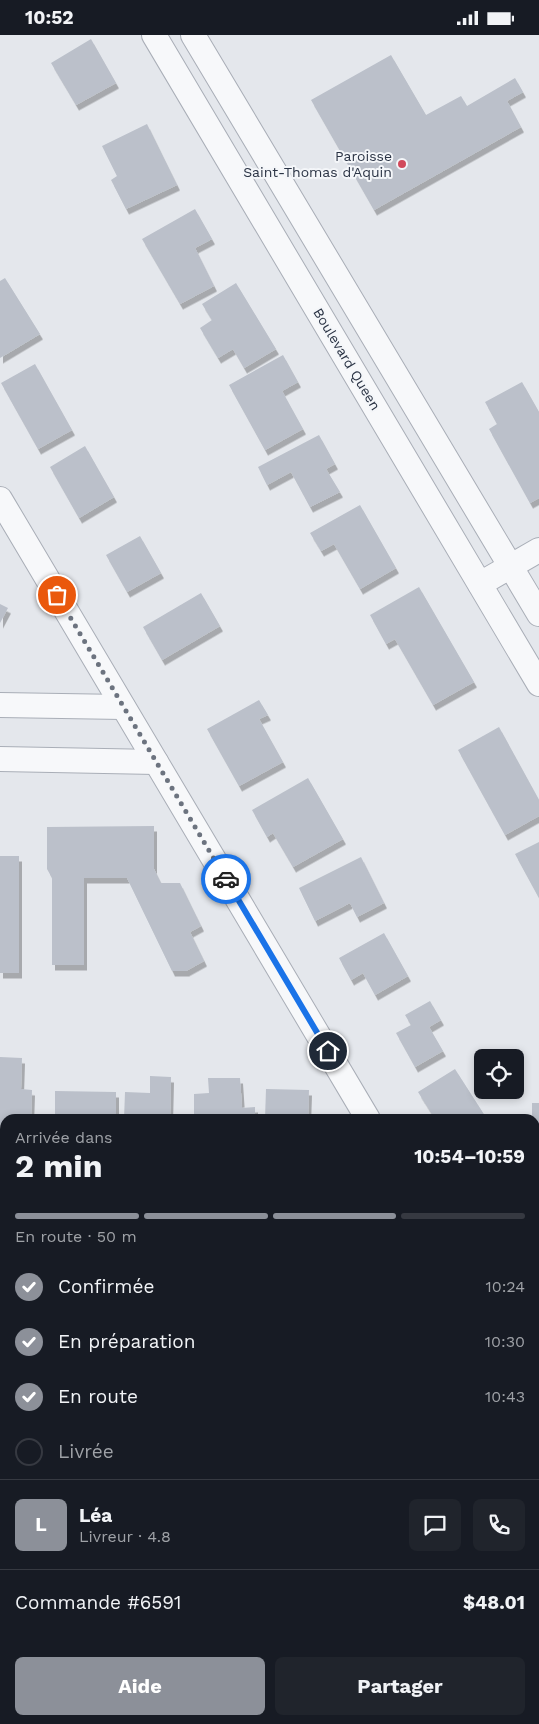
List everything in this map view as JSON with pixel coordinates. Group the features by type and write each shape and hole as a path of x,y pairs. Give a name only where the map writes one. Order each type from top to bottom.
{"street":[{"name":"Boulevard Queen","path":"154,35 539,684"},
{"path":"193,35 539,614"},
{"path":"0,499 365,1114"},
{"path":"480,584 539,550"},
{"path":"0,705 124,707"},
{"path":"0,759 156,761"}],"building":[{"path":"91,39 116,83 76,105 51,63"},
{"name":"Paroisse Saint-Thomas d'Aquin","path":"391,55 426,115 461,96 467,106 515,78 523,92 507,101 521,127 374,210 311,100"},
{"path":"147,124 177,185 126,209 111,180 117,176 102,146"},
{"path":"195,209 212,239 195,248 214,286 180,304 142,239"},
{"path":"5,278 40,334 0,358 0,281"},
{"path":"236,283 276,349 244,368 233,349 218,358 200,328 212,320 202,304"},
{"path":"283,355 298,382 282,391 303,429 265,450 229,385"},
{"path":"35,364 72,430 38,449 1,383"},
{"path":"522,382 539,412 539,498 530,503 489,429 497,424 485,402"},
{"path":"319,435 335,464 326,469 340,492 310,507 291,472 267,485 258,467"},
{"path":"85,446 114,497 79,518 50,467"},
{"path":"360,505 396,568 360,589 334,544 321,551 310,533"},
{"path":"140,536 161,573 127,592 106,555"},
{"path":"419,587 474,682 433,705 395,639 386,644 370,615"},
{"path":"201,593 220,626 162,660 143,627"},
{"path":"0,604 8,608 0,623"},
{"path":"259,700 268,715 259,719 283,762 239,786 207,729"},
{"path":"499,727 539,800 539,816 505,835 458,750"},
{"path":"308,778 343,839 293,867 273,833 267,837 252,810"},
{"path":"154,826 154,869 161,883 180,883 201,926 190,932 204,961 186,971 172,971 127,878 84,878 84,965 52,965 52,878 47,869 47,827"},
{"path":"539,842 539,898 515,854"},
{"path":"0,856 19,856 19,973 0,973"},
{"path":"361,857 384,903 357,917 350,903 315,921 299,888"},
{"path":"384,933 408,976 375,995 363,973 351,980 339,958"},
{"path":"430,1001 441,1020 429,1027 443,1051 415,1067 396,1033 411,1025 405,1015"},
{"path":"0,1057 22,1058 21,1089 32,1090 31,1114 0,1114"},
{"path":"455,1069 484,1114 432,1114 418,1092"},
{"path":"150,1076 171,1077 170,1114 124,1114 125,1092 150,1093"},
{"path":"208,1078 240,1078 242,1108 255,1107 255,1114 194,1114 194,1094 209,1093"},
{"path":"266,1089 309,1090 308,1114 265,1114"},
{"path":"55,1091 116,1092 116,1114 55,1114"},
{"path":"532,1103 539,1103 539,1114 532,1114"}],"way so far":[{"path":"57,595 226,879"}],"place":[{"name":"Paroisse Saint-Thomas d'Aquin","path":"402,164"}],"route":[{"path":"226,879 328,1051"}]}
